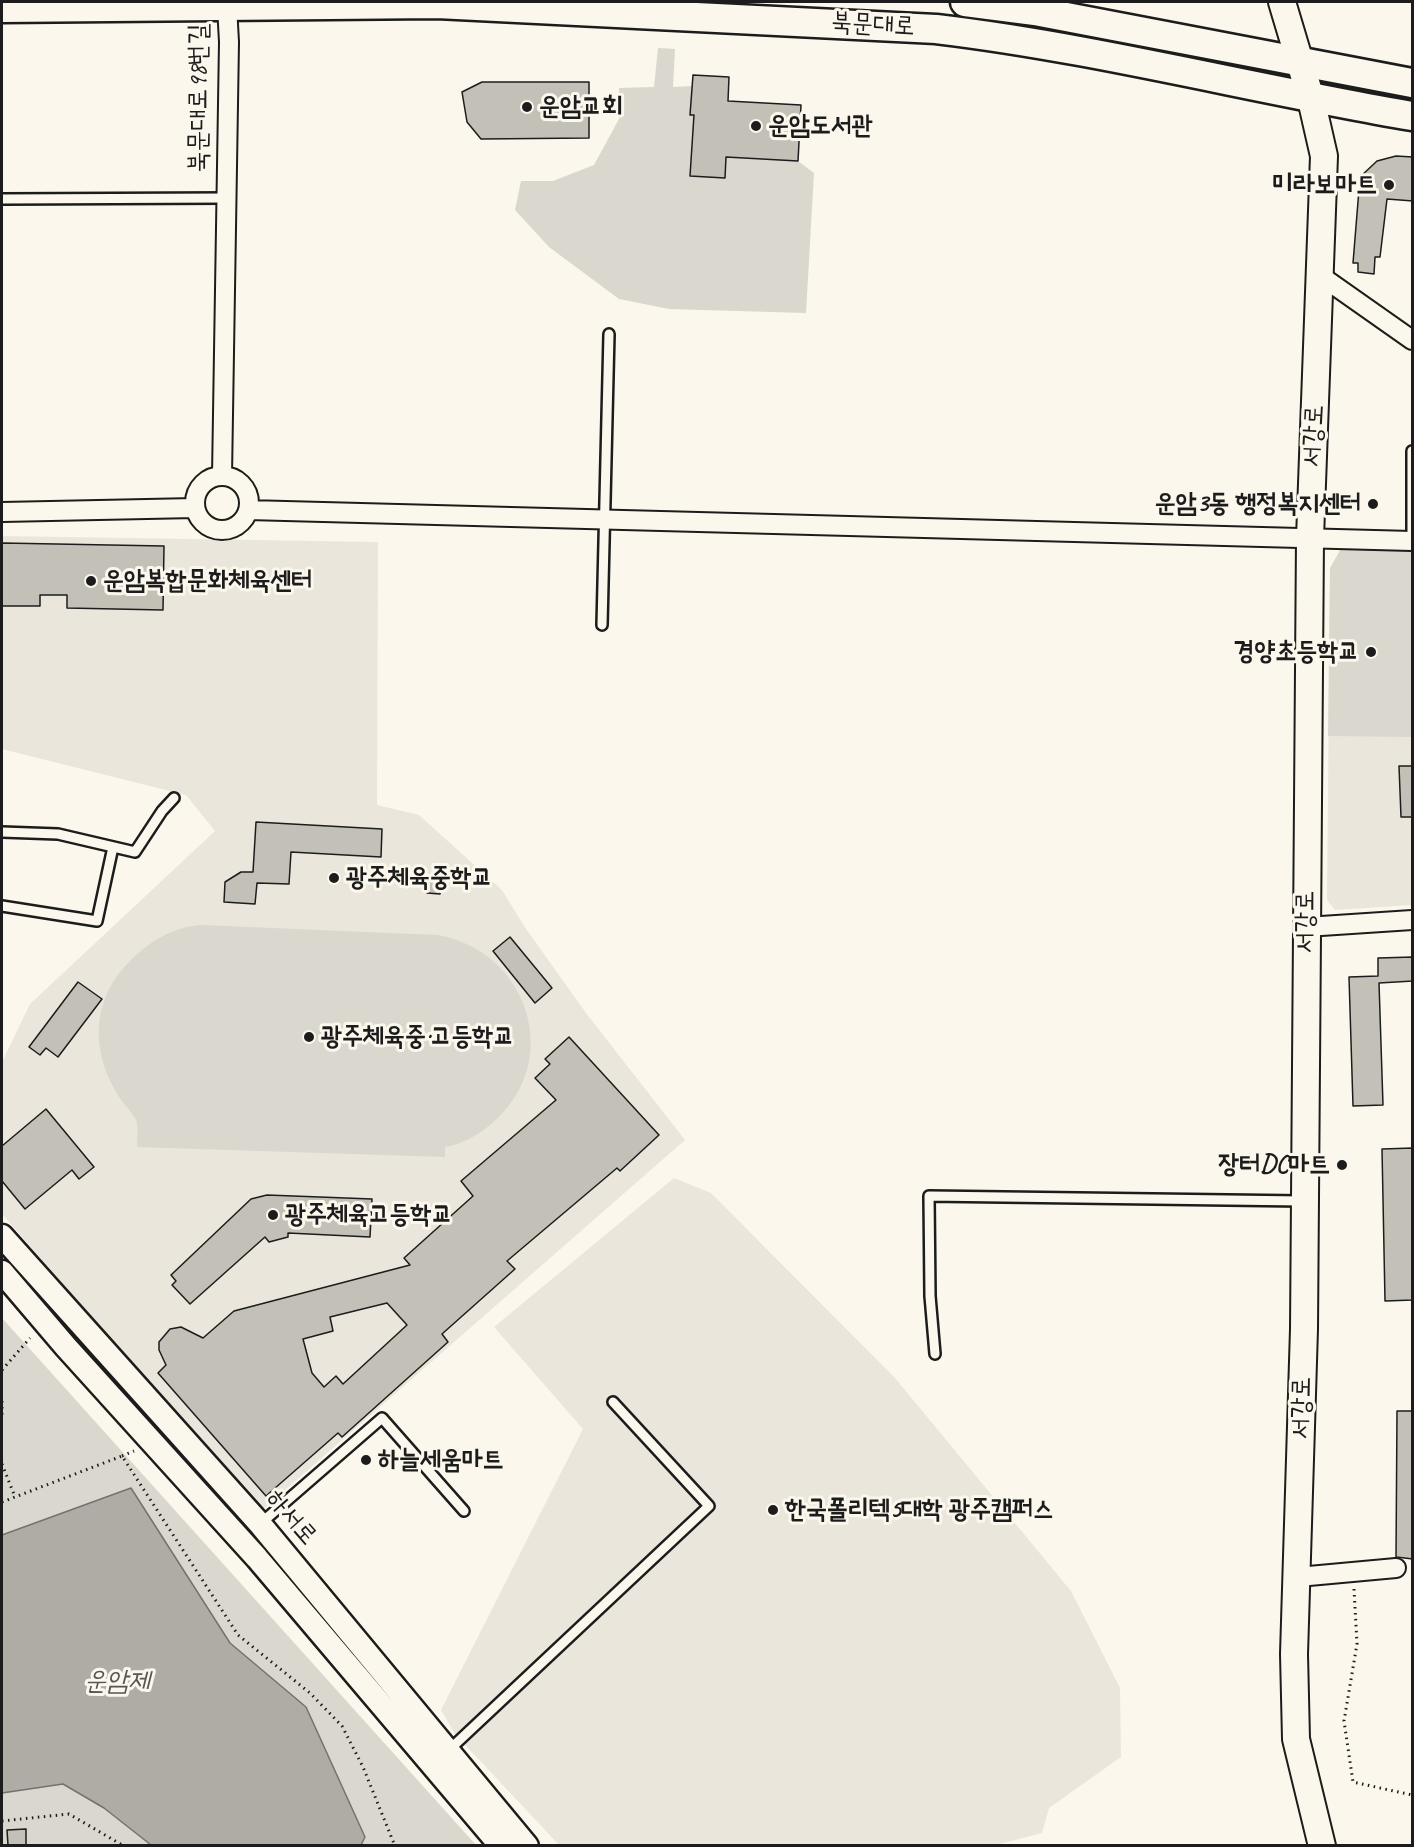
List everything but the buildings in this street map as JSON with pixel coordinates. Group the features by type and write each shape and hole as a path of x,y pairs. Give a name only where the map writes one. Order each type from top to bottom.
{"main road":[{"path":"965,2 1035,11 1301,64 1413,83"},
{"name":"서강로","path":"1282,2 1311,99 1324,156 1310,538 1305,1201 1294,1686 1296,1739 1300,1762 1322,1845"},
{"name":"북문대로","path":"2,8 224,4 437,4 936,29 1018,39 1311,99 1413,116"}],"street":[{"name":"북문대로98번길","path":"222,476 227,198 224,4"},
{"path":"1321,276 1413,340"},
{"path":"222,476 234,478 242,484 249,501 248,510 237,526 218,531 201,522 195,508 195,494 207,480 222,476"},
{"path":"2,512 195,508"},
{"path":"248,510 1412,541"},
{"path":"1306,927 1413,920"},
{"name":"하서로","path":"2,1236 261,1524 527,1845"},
{"name":"하서로","path":"2,1272 66,1347 256,1558 501,1845"},
{"path":"1298,1577 1352,1574 1396,1568"}],"lane":[{"path":"2,199 227,198"},
{"path":"602,624 609,334"},
{"path":"1412,541 1413,451"},
{"path":"2,832 58,834 135,852 162,811 174,798"},
{"path":"2,906 97,921 113,847"},
{"path":"935,1354 930,1296 929,1196 1305,1201"},
{"path":"448,1750 709,1506 614,1402"},
{"path":"261,1524 382,1418 464,1511"}],"path":[{"path":"2,1370 30,1338"},
{"path":"2,1401 2,1418"},
{"path":"2,1502 122,1456 238,1635 310,1693 342,1726 363,1767 395,1845"},
{"path":"2,1464 15,1497"},
{"path":"1352,1574 1357,1644 1344,1720 1353,1782 1413,1795"},
{"path":"2,1821 69,1814 124,1845"}],"shaded area":[{"path":"658,48 675,49 673,87 692,86 691,115 713,116 693,136 691,176 725,178 726,157 798,161 814,173 806,313 669,309 619,299 549,247 515,210 521,181 553,181 594,165 619,119 619,88 654,87"},
{"name":"광주체육중·고등학교","path":"2,536 378,542 377,805 419,815 502,890 524,926 586,1013 685,1140 261,1511 2,1214 2,1062 30,1004 215,831 186,795 2,749"},
{"path":"1342,547 1412,549 1412,737 1328,736 1330,568"},
{"name":"경양초등학교","path":"1412,549 1412,905 1335,910 1327,900 1330,568"},
{"path":"201,925 438,935 470,946 495,963 515,987 527,1014 531,1043 526,1072 513,1100 480,1133 463,1142 445,1147 445,1157 137,1147 136,1120 117,1094 102,1057 99,1023 102,1006 118,975 146,947 172,932"},
{"name":"한국폴리텍5대학 광주캠퍼스","path":"674,1178 711,1193 895,1378 1071,1591 1120,1688 1121,1757 1049,1808 1042,1833 996,1845 559,1845 455,1734 441,1710 583,1429 494,1327"},
{"name":"운암제","path":"2,1318 476,1845 2,1845"}],"water":[{"name":"운암제","path":"131,1488 230,1643 306,1707 365,1837 361,1845 151,1845 104,1808 63,1784 2,1793 2,1535"}],"place":[{"name":"운암교회","path":"527,107"},
{"name":"운암도서관","path":"756,126"},
{"name":"미라보마트","path":"1389,185"},
{"name":"운암3동 행정복지센터","path":"1373,504"},
{"name":"운암복합문화체육센터","path":"91,581"},
{"name":"경양초등학교","path":"1371,652"},
{"name":"광주체육중학교","path":"334,878"},
{"name":"광주체육중·고등학교","path":"309,1037"},
{"name":"장터DC마트","path":"1342,1165"},
{"name":"광주체육고등학교","path":"273,1215"},
{"name":"하늘세움마트","path":"366,1460"},
{"name":"한국폴리텍5대학 광주캠퍼스","path":"773,1510"}]}
